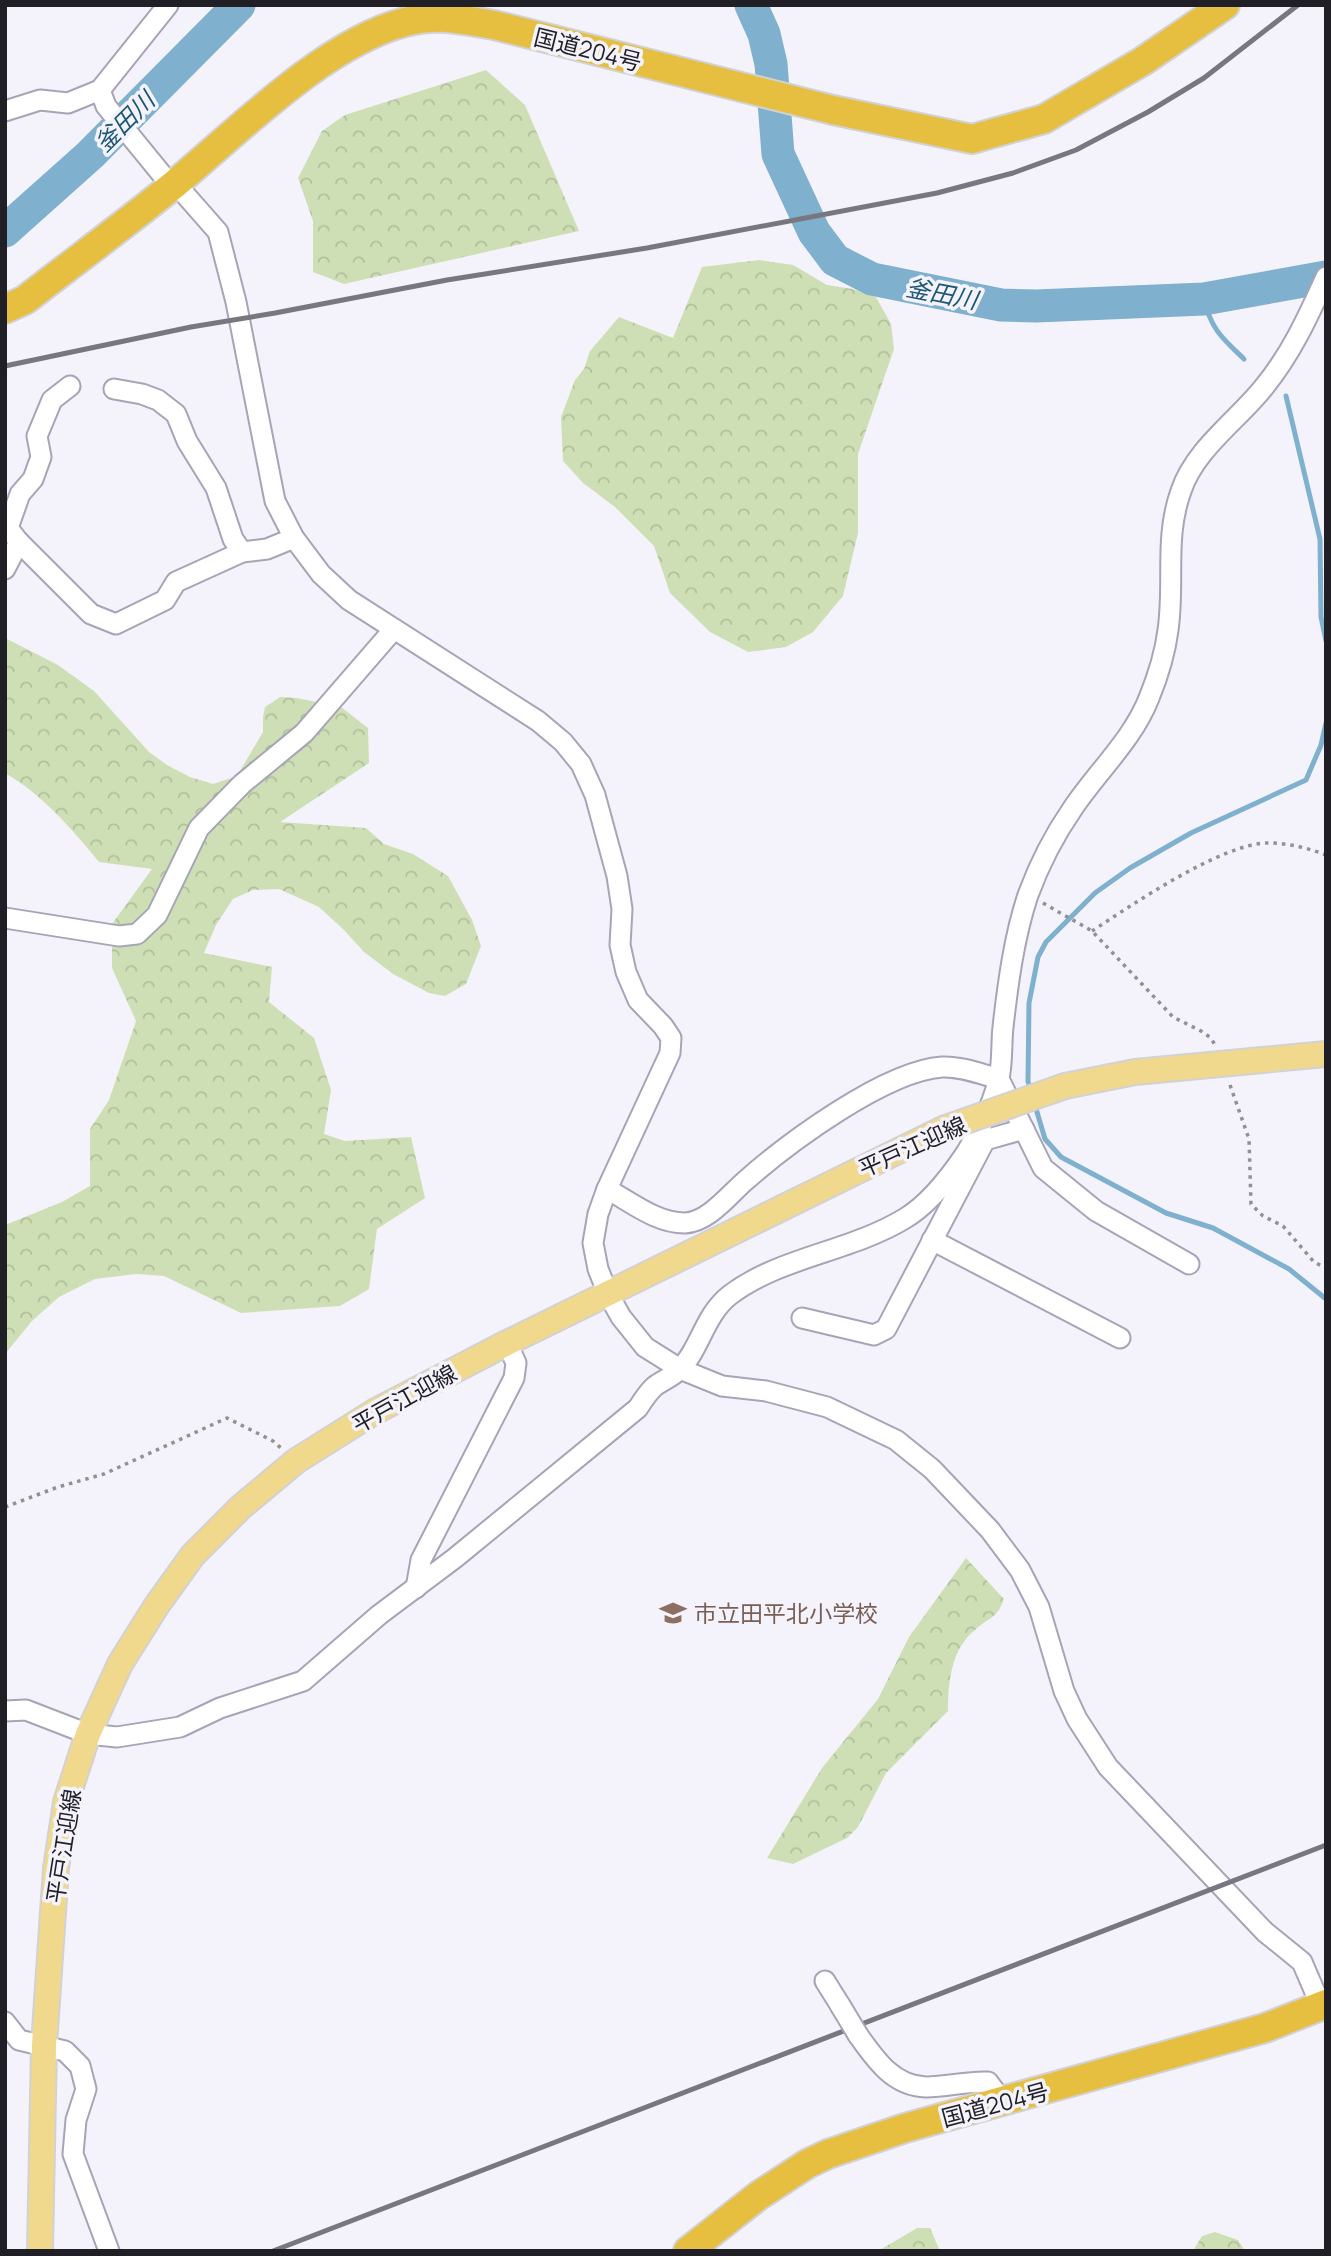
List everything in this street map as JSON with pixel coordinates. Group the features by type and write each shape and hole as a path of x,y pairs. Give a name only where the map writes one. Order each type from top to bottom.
{"highway":[{"name":"国道204号","path":"5,309 25,300 170,180 324,62 374,32 406,22 440,16 494,25 833,110 972,139 1044,119 1143,61 1225,5"},
{"name":"国道204号","path":"688,2251 768,2189 828,2154 905,2128 1265,2028 1323,2005"}],"main road":[{"name":"平戸江迎線","path":"40,2251 44,2045 56,1868 66,1802 88,1734 120,1664 193,1555 241,1507 296,1461 374,1412 507,1343 943,1129 1065,1086 1135,1072 1326,1055"}],"street":[{"path":"5,110 40,100 68,103 103,98 168,5"},
{"path":"103,98 170,180 218,232 236,302 275,501 294,538 321,574 349,600 538,721 562,742 581,764 595,795 617,876 622,909 620,945 626,972 638,1000 671,1038 670,1053 598,1214 593,1243 598,1269 621,1317 645,1347 680,1369 722,1385 766,1391 827,1407 896,1440 932,1469 990,1530 1020,1570 1039,1607 1064,1691 1077,1719 1108,1767 1265,1932 1302,1962 1323,2005"},
{"path":"5,1711 26,1710 88,1734 117,1737 180,1727 220,1708 303,1681 379,1615 638,1408 652,1388 680,1369 710,1316 728,1296 764,1275 855,1242 905,1219 933,1194 967,1151 999,1079 1012,969 1028,895 1073,808 1131,731 1147,703 1160,670 1169,629 1169,548 1173,517 1182,487 1196,461 1262,390 1280,366 1297,341 1326,277"},
{"path":"70,386 52,400 37,436 41,457 33,479 20,494 8,528 91,614 116,624 165,600 176,582 242,552 267,549 294,538"},
{"path":"114,389 158,400 176,414 187,441 216,488 233,539 242,552"},
{"path":"5,569 19,542"},
{"path":"5,918 119,936 137,934 157,915 199,828 242,784 304,733 394,629"},
{"path":"607,1189 659,1218 686,1223 706,1216 777,1153 859,1100 896,1079 918,1071 944,1067 999,1079 1043,1168 1096,1211 1189,1264"},
{"path":"802,1318 874,1335 886,1329 985,1140 1024,1129"},
{"path":"932,1240 1120,1338"},
{"path":"416,1588 422,1560 514,1378 516,1363 507,1343"},
{"path":"825,1981 877,2062 902,2082 926,2087 970,2081 988,2082 1003,2102"},
{"path":"5,2022 19,2040 65,2051 80,2066 86,2089 76,2120 74,2154 109,2251"}],"path":[{"path":"1092,931 1145,896 1235,849 1267,843 1305,848 1326,855"},
{"path":"5,1507 58,1487 104,1474 227,1418 273,1441 296,1461"}],"green space":[{"path":"486,70 525,105 579,231 344,284 313,272 313,221 298,178 322,131 345,115"},
{"path":"759,260 793,265 827,285 853,289 876,297 891,324 894,349 858,454 858,533 843,596 813,632 786,647 748,652 710,632 670,593 654,546 615,507 583,483 563,461 561,417 590,351 619,317 673,338 702,267"},
{"path":"5,638 58,665 94,691 149,752 167,765 190,777 213,784 237,776 263,732 265,707 280,697 341,707 368,728 369,763 280,822 366,828 384,844 413,854 448,876 472,920 481,946 466,984 445,996 429,993 393,974 364,952 319,907 279,889 253,890 233,899 216,925 204,953 272,967 269,1002 314,1038 331,1090 324,1134 345,1141 411,1137 425,1198 377,1229 369,1289 340,1306 241,1313 164,1276 136,1274 95,1279 59,1297 32,1321 5,1354 5,1225 62,1202 90,1186 90,1129 109,1100 136,1021 112,968 112,924 152,869 99,862 44,802 5,773"},
{"path":"966,1558 1004,1599 995,1614 967,1638 956,1657 950,1678 948,1711 886,1773 858,1827 847,1838 793,1864 767,1858 822,1768 878,1699 909,1637"},
{"path":"917,2228 930,2228 940,2251 878,2251"},
{"path":"1215,2232 1238,2240 1245,2251 1193,2251 1202,2236"}],"waterway":[{"name":"釜田川","path":"5,231 90,155 239,5"},
{"name":"釜田川","path":"751,5 764,34 771,64 778,154 814,232 835,260 872,279 1001,305 1036,306 1204,299 1326,277"},
{"path":"754,10 766,5"},
{"path":"1204,299 1218,332 1244,359"},
{"path":"1286,396 1320,539 1321,617 1326,641"},
{"path":"1030,1089 1029,1003 1038,957 1046,942 1095,893 1130,868 1191,833 1306,780 1321,745 1326,723"},
{"path":"1034,1102 1045,1139 1061,1157 1166,1213 1213,1228 1289,1269 1326,1299"}],"railway":[{"path":"5,366 191,327 447,280 647,248 937,193 1013,173 1076,150 1148,112 1204,78 1298,5"},
{"path":"273,2251 1326,1845"}],"place":[{"name":"市立田平北小学校","path":"673,1613"}]}
